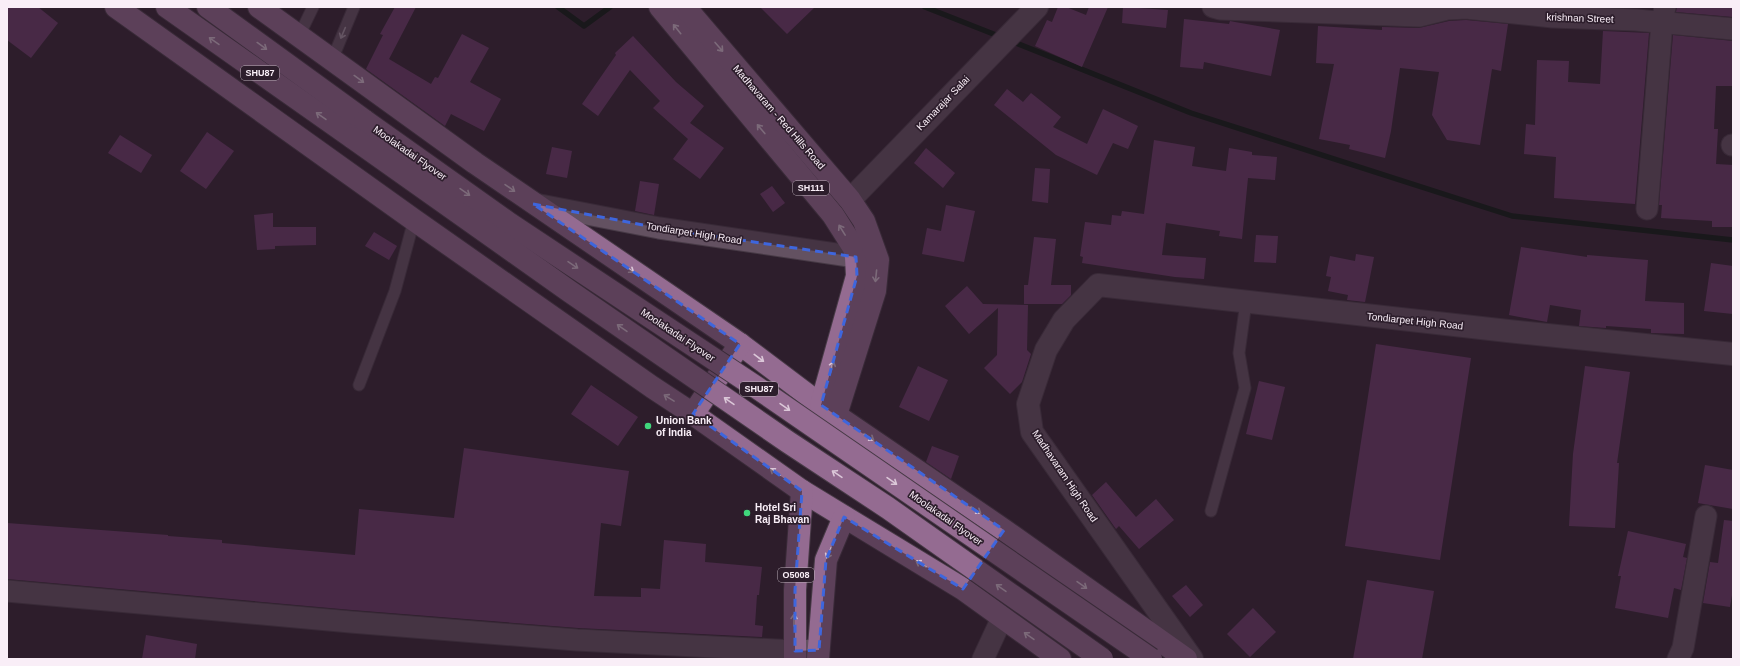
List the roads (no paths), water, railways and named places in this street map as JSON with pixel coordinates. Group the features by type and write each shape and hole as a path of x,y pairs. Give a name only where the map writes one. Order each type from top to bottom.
{"main road":[{"path":"116,7 414,220 802,491 963,589 1060,659"},
{"name":"Moolakadai Flyover","path":"167,7 575,295 782,438 888,508 1102,659"},
{"name":"Moolakadai Flyover","path":"208,7 510,224 756,387 1151,659"},
{"path":"259,7 533,204 740,344 829,410 1004,530 1186,659"},
{"name":"Madhavaram - Red Hills Road","path":"660,7 833,215 854,248 857,276 829,410"},
{"name":"Madhavaram - Red Hills Road","path":"685,7 850,200 864,221 878,260 875,291 829,410"},
{"path":"693,414 740,344"},
{"name":"O5008","path":"795,655 795,590 802,491"},
{"name":"O5008","path":"818,654 826,560 844,517"},
{"path":"963,589 1004,530"}],"street":[{"name":"krishnan Street","path":"1213,7 1220,9 1419,16 1434,10 1466,8 1663,15 1733,29"},
{"name":"Kamarajar Salai","path":"850,200 1034,10"},
{"path":"1647,209 1663,15"},
{"name":"Tondiarpet High Road","path":"533,204 659,228 856,257"},
{"name":"Tondiarpet High Road","path":"1098,285 1508,331 1733,354"},
{"name":"Madhavaram High Road","path":"1098,285 1064,320 1046,350 1028,404 1032,432 1192,659"},
{"path":"1678,659 1683,648 1706,516"},
{"path":"7,590 351,622 577,640 795,655 818,654"},
{"path":"983,659 1002,618"}],"lane":[{"path":"299,36 313,7"},
{"path":"332,60 354,7"},
{"path":"359,384 395,291 414,220"},
{"path":"1211,511 1245,388 1239,353 1246,302"}],"waterway":[{"path":"558,7 584,26 610,7"},
{"path":"925,7 1001,37"},
{"path":"1011,41 1191,113 1512,216 1733,240"}],"place":[{"name":"Union Bank of India","path":"648,426"},
{"name":"Hotel Sri Raj Bhavan","path":"747,513"}]}
